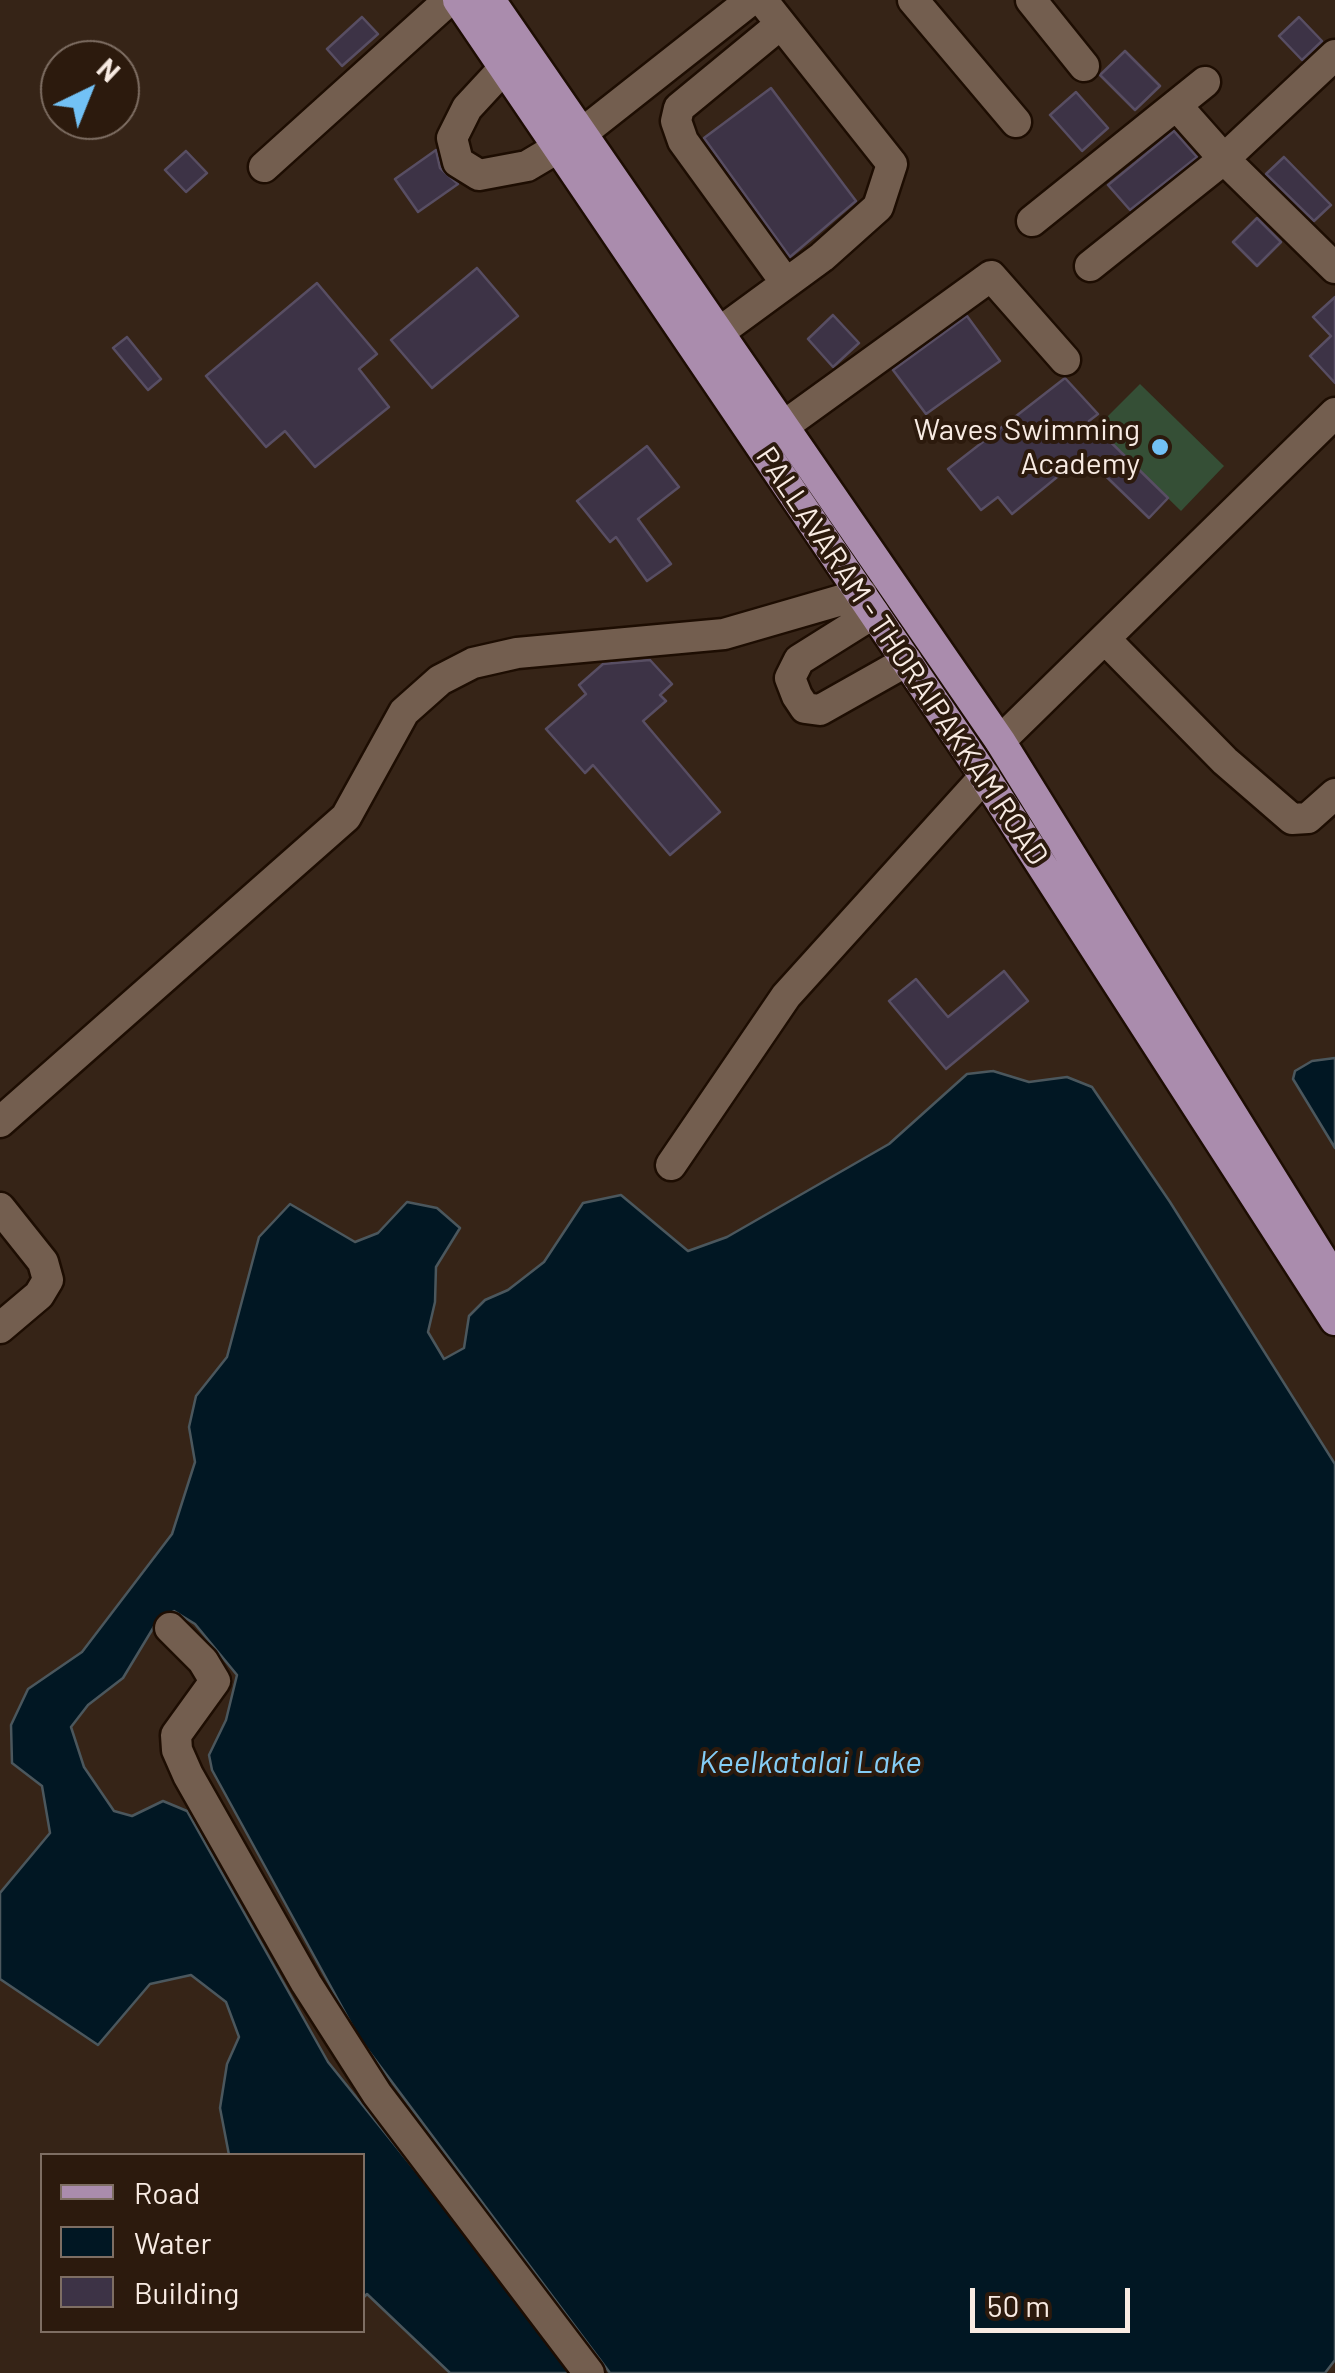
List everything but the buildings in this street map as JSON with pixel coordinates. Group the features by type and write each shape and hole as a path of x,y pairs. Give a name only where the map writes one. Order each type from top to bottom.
{"main road":[{"name":"PALLAVARAM - THORAIPAKKAM ROAD","path":"458,0 504,68 570,141 721,330 1000,741 1335,1280"},
{"name":"PALLAVARAM - THORAIPAKKAM ROAD","path":"490,0 570,141 1335,1320"}],"street":[{"path":"264,167 449,0"},
{"path":"504,68 456,126 452,152 458,162 479,175 527,166 570,141 752,0"},
{"path":"913,0 1016,122"},
{"path":"1031,0 1084,66"},
{"path":"721,330 786,283 878,207 892,164 772,12 679,108 676,121 683,141 786,283"},
{"path":"1090,266 1224,159 1333,60"},
{"path":"1032,221 1205,82"},
{"path":"1178,106 1224,159 1335,268"},
{"path":"785,426 991,276 1065,360"},
{"path":"1000,741 1335,414"},
{"path":"868,604 799,660 790,678 796,696 806,708 820,710 907,661"},
{"path":"0,1122 346,818 404,712 440,680 473,663 517,653 724,634 868,604"},
{"path":"1105,638 1224,761 1292,819 1308,818 1335,794"},
{"path":"671,1165 786,996 985,776"},
{"path":"0,1208 43,1262 48,1280 39,1295 0,1328"},
{"path":"170,1628 204,1661 214,1681 176,1735 177,1750 257,1897 378,2094 590,2373"}],"green space":[{"name":"Waves Swimming Academy","path":"1140,384 1224,466 1181,511 1096,428"}],"water":[{"path":"1335,1058 1335,1148 1293,1079 1295,1071 1312,1061"},
{"name":"Keelkatalai Lake","path":"993,1071 1029,1082 1067,1077 1092,1087 1170,1202 1335,1464 1335,2360 1325,2373 610,2373 359,2038 212,1770 209,1755 226,1720 237,1675 195,1624 174,1611 158,1620 123,1678 88,1705 71,1727 84,1767 114,1811 132,1816 163,1801 187,1811 328,2062 578,2373 450,2373 365,2296 365,2153 229,2153 220,2108 227,2064 239,2037 226,2002 191,1975 150,1984 98,2045 0,1979 0,1893 50,1833 42,1786 12,1763 11,1725 28,1689 82,1652 172,1534 195,1462 189,1427 196,1396 227,1357 259,1237 290,1204 355,1242 378,1233 407,1202 437,1208 460,1228 436,1267 435,1302 428,1332 444,1359 464,1348 469,1316 485,1300 508,1290 544,1262 583,1203 621,1195 688,1251 727,1237 889,1144 967,1074"}],"place":[{"name":"Waves Swimming Academy","path":"1160,447"}]}
